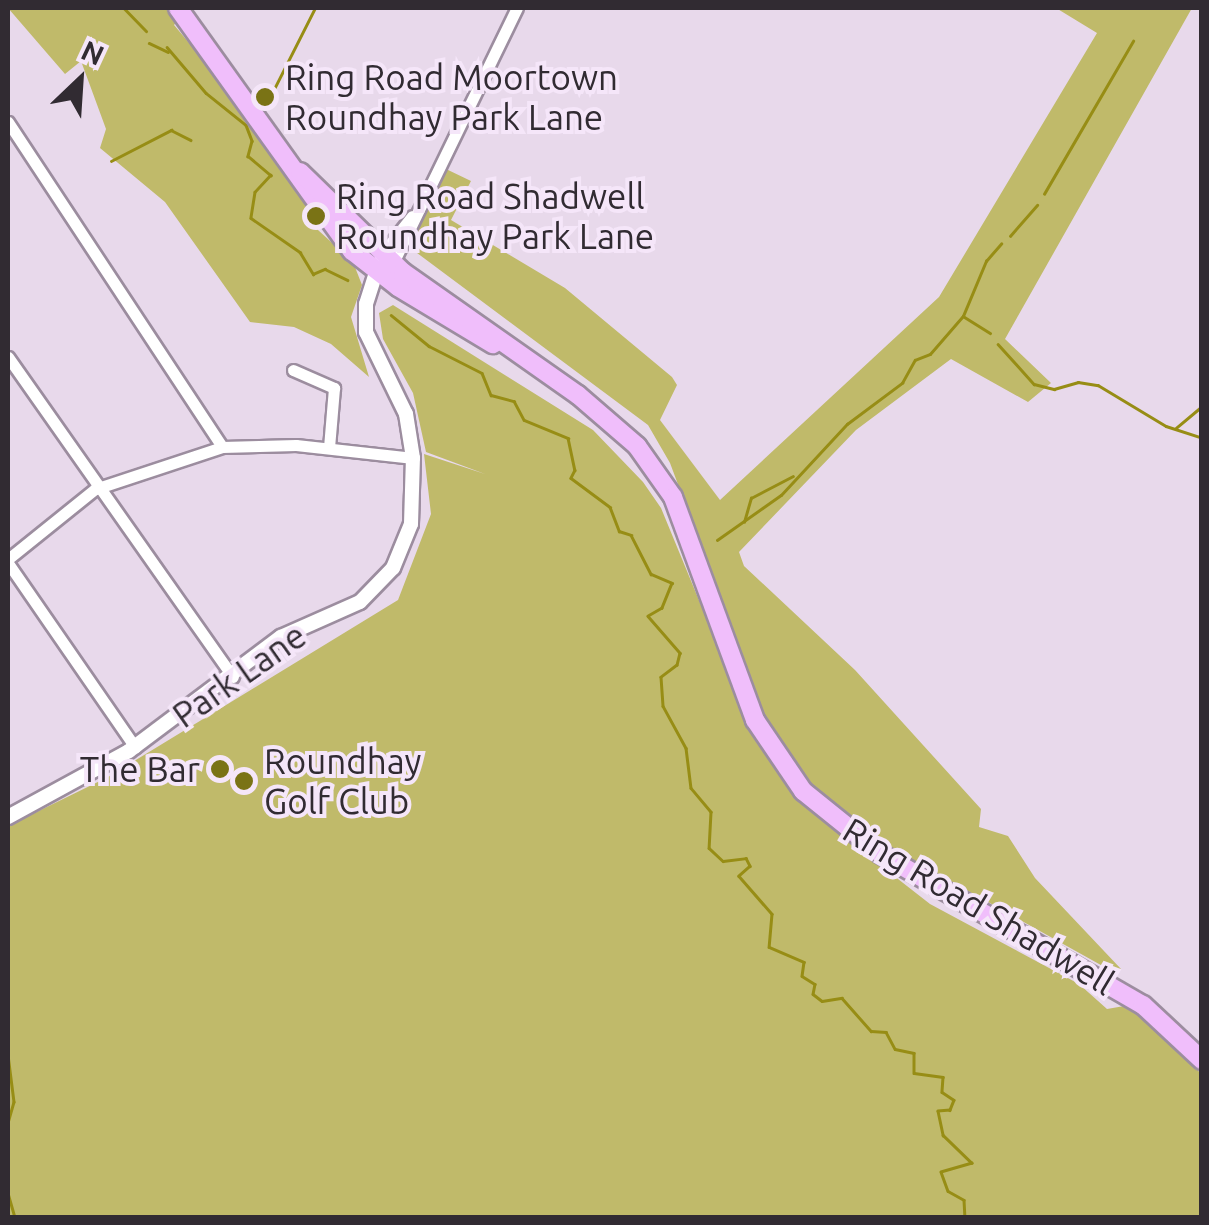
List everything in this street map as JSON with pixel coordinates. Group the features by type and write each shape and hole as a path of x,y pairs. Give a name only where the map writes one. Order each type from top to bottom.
{"highway":[{"name":"Ring Road Shadwell","path":"178,8 300,172 384,266 601,412 658,472 687,530 756,720 803,792 881,854 1143,1005 1202,1060"}],"street":[{"path":"384,266 517,8"},
{"path":"8,122 222,447"},
{"name":"Park Lane","path":"8,817 135,747 233,677 281,637 360,602 393,568 411,524 413,458 406,414 369,344 366,320 384,266"},
{"path":"8,359 95,489 233,677"},
{"path":"293,370 334,388 329,448"},
{"path":"135,747 8,561 95,489 222,447 329,448 413,458"}],"shaded area":[{"path":"8,8 169,8 180,18 174,25 275,145 318,230 353,262 362,285 351,317 369,377 331,344 294,327 250,322 165,202 100,148 106,129 81,61 65,74"},
{"path":"1056,8 1192,8 1005,339 1051,383 1028,402 951,359 856,430 739,552 744,566 855,670 981,809 979,827 1008,836 1035,878 1121,969 1117,974 866,834 815,788 770,730 670,463 648,425 409,247 446,169 471,181 451,220 565,288 672,377 677,385 660,420 720,500 939,297 1097,33"},
{"name":"Roundhay Golf Club","path":"393,305 593,430 643,482 661,508 752,729 811,811 930,904 1079,984 1107,1009 1130,1005 1192,1061 1201,1075 1201,1217 8,1218 8,826 108,777 398,600 431,514 424,454 485,474 426,452 413,393 383,339 379,313"}],"waterway":[{"path":"124,8 146,31"},
{"path":"272,93 315,8"},
{"path":"1044,194 1133,41"},
{"path":"149,43 168,52"},
{"path":"167,47 206,93 246,125 252,141 248,156 271,175 255,192 251,218 300,252 313,274 325,269 348,280"},
{"path":"111,161 171,130 191,140"},
{"path":"1010,236 1037,205"},
{"path":"717,540 781,495 847,424 902,383 915,360 930,354 963,316 986,261 1001,244"},
{"path":"391,315 429,346 482,373 491,395 514,401 524,420 568,438 575,470 571,478 610,507 619,531 631,535 651,574 672,583 662,608 648,616 680,653 677,665 661,677 663,706 686,748 691,788 711,812 709,848 723,861 746,858 750,866 739,876 772,914 769,947 804,962 802,976 815,984 813,994 822,1001 842,998 871,1031 886,1032 895,1049 914,1053 914,1073 943,1077 942,1092 954,1100 950,1110 938,1111 943,1135 972,1163 941,1172 948,1191 964,1200 965,1218"},
{"path":"963,316 990,333"},
{"path":"998,344 1034,384 1054,389 1078,382 1098,385 1166,426 1202,438"},
{"path":"1176,428 1202,406"},
{"path":"744,522 751,498 793,476"},
{"path":"8,1055 14,1102 8,1123"},
{"path":"8,1146 8,1170"},
{"path":"8,1193 15,1218"}],"place":[{"name":"Ring Road Moortown Roundhay Park Lane","path":"265,97"},
{"name":"Ring Road Shadwell Roundhay Park Lane","path":"316,216"},
{"name":"The Bar","path":"220,769"},
{"name":"Roundhay Golf Club","path":"244,781"}]}
